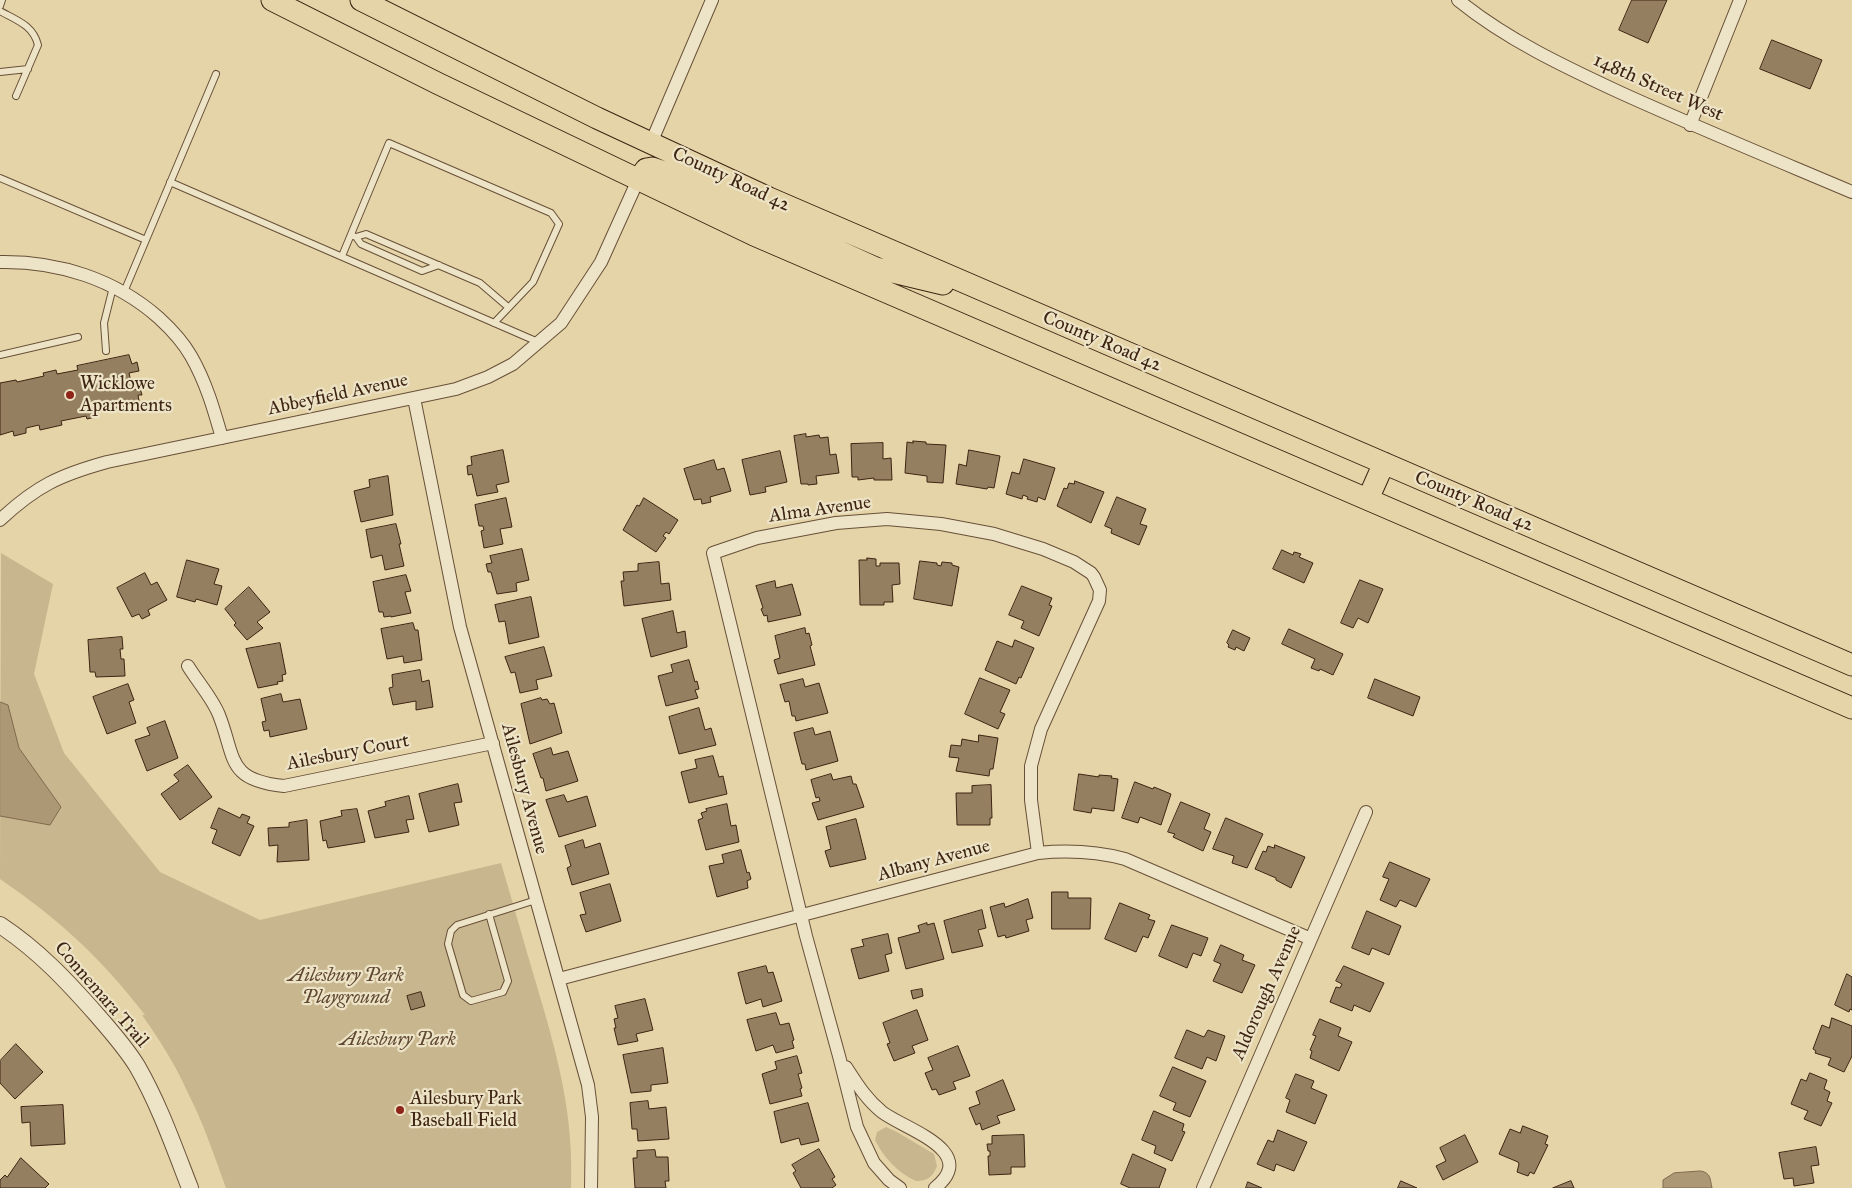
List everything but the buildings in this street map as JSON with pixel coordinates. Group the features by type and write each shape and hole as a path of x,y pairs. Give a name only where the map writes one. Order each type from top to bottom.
{"highway":[{"path":"272,0 445,87 638,180 646,169 652,168 679,178 876,268 1001,298"},
{"name":"County Road 42","path":"361,0 651,143 769,198 1852,665"},
{"name":"County Road 42","path":"638,180 813,260 1852,708"},
{"path":"1368,500 1384,463"}],"street":[{"path":"651,143 712,0"},
{"name":"148th Street West","path":"1458,0 1476,15 1548,59 1690,125 1852,192"},
{"path":"1690,125 1740,0"},
{"name":"Abbeyfield Avenue","path":"0,520 20,502 45,484 74,471 107,462 456,388 488,377 513,364 561,323 580,296 601,262 638,180"},
{"path":"0,262 47,264 74,271 118,289 144,306 171,329 190,354 205,384 222,438"},
{"name":"Ailesbury Avenue","path":"414,398 460,627 588,1084 592,1117 591,1188"},
{"name":"Alma Avenue","path":"801,915 713,553 757,538 836,522 887,519 941,524 994,534 1044,549 1074,562 1091,573 1100,590 1099,601 1041,729 1031,766 1031,800 1038,853"},
{"name":"Ailesbury Court","path":"188,666 219,714 236,766 250,778 266,784 284,786 492,743"},
{"name":"Aldorough Avenue","path":"1203,1188 1366,812"},
{"name":"Albany Avenue","path":"559,979 1038,853 1060,850 1082,851 1125,859 1311,940"},
{"path":"801,915 856,1127 874,1163 900,1188"},
{"name":"Connemara Trail","path":"0,925 23,940 56,969 112,1033 136,1065 156,1104 190,1188"},
{"path":"839,1056 870,1102 884,1113 944,1149 949,1160 949,1168 943,1180 935,1188"}],"lane":[{"path":"0,6 2,0"},
{"path":"0,11 28,26 36,36 38,44 16,96"},
{"path":"0,72 28,69"},
{"path":"106,351 104,323 118,289 146,240 216,74"},
{"path":"342,256 353,236 389,143 551,213 559,224 533,282 494,322"},
{"path":"0,178 146,240"},
{"path":"170,182 540,342"},
{"path":"353,236 366,234 480,283 508,307"},
{"path":"353,236 361,244 422,271 439,266"},
{"path":"0,355 78,337"},
{"path":"489,914 508,981 504,992 470,1001 463,996 448,944 448,938 457,925 489,914 536,900"}],"green space":[{"name":"Ailesbury Park","path":"1,553 53,584 34,674 64,753 160,872 260,920 501,863 557,1059 570,1134 571,1188 226,1188 193,1103 161,1042 142,1015 145,1015 112,975 61,925 0,879"},
{"path":"886,1127 934,1154 937,1166 931,1176 916,1181 903,1174 892,1164 875,1140 877,1132"}],"shaded area":[{"path":"0,702 8,705 19,748 61,807 50,825 0,816"},
{"path":"1701,1171 1708,1175 1712,1188 1663,1188 1663,1180 1674,1173"}],"place":[{"name":"Wicklowe Apartments","path":"70,395"},
{"name":"Ailesbury Park Baseball Field","path":"400,1110"}],"park label":[{"name":"Ailesbury Park Playground","path":"346,987"}]}
